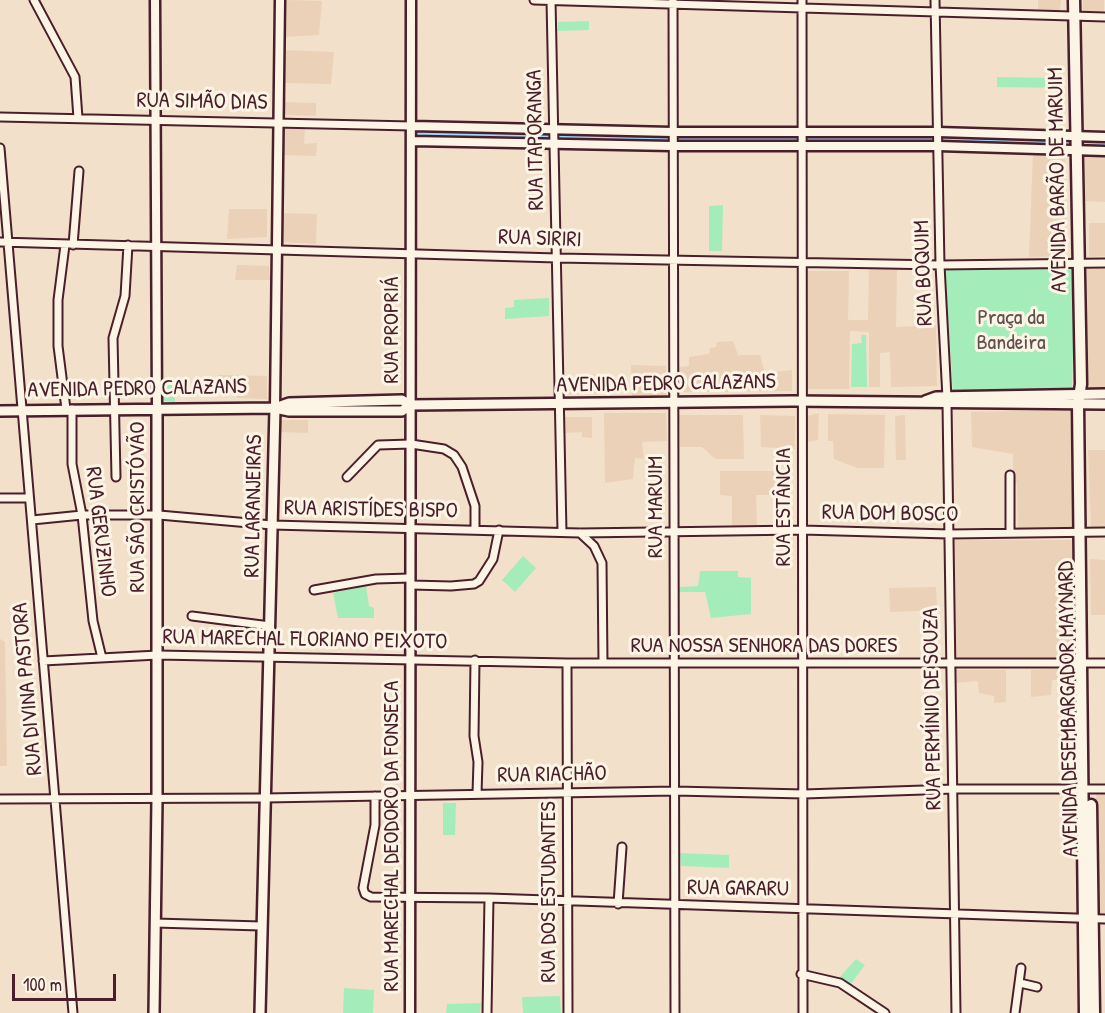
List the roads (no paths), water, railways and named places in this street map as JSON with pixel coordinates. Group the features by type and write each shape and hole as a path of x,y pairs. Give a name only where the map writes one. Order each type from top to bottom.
{"main road":[{"name":"AVENIDA BARÃO DE MARUIM","path":"1074,0 1074,137 1081,401"},
{"path":"1081,401 1105,394"},
{"name":"AVENIDA PEDRO CALAZANS","path":"0,411 157,407 275,408 289,404 402,400 410,405 1081,401"},
{"path":"1081,401 1105,404"},
{"name":"AVENIDA DESEMBARGADOR MAYNARD","path":"1081,401 1088,918 1085,1013"},
{"name":"RUA SÃO CRISTÓVÃO","path":"154,1013 159,515 157,407"},
{"name":"RUA LARANJEIRAS","path":"260,1013 275,408"},
{"name":"AVENIDA DESEMBARGADOR MAYNARD","path":"1088,918 1094,1013"}],"street":[{"path":"34,0 75,77 78,118"},
{"name":"RUA SÃO CRISTÓVÃO","path":"155,0 158,119 157,407"},
{"name":"RUA LARANJEIRAS","path":"275,408 280,0"},
{"name":"RUA PROPRIÁ","path":"411,0 408,125 414,139 410,252 411,660"},
{"path":"534,0 673,3 935,14 1105,17"},
{"name":"RUA ITAPORANGA","path":"551,0 562,532"},
{"name":"RUA ESTÂNCIA","path":"802,0 800,263 804,794 801,974 803,1013"},
{"name":"RUA BOQUIM","path":"935,0 940,265 947,401"},
{"name":"RUA MARUIM","path":"673,3 671,260 676,663 675,1013"},
{"name":"RUA SIMÃO DIAS","path":"0,117 408,125"},
{"path":"408,125 554,135 672,139 1105,137"},
{"path":"414,139 554,135 672,139 938,139 1105,152"},
{"name":"RUA DIVINA PASTORA","path":"0,148 4,242 32,520 73,1013"},
{"name":"RUA GERUZINHO","path":"79,171 69,245 58,300 58,346 69,409 72,464 82,515 93,621 102,658"},
{"name":"RUA SIRIRI","path":"4,242 800,263 940,265 1105,263"},
{"path":"116,477 113,338 125,296 128,245"},
{"name":"RUA PERMÍNIO DE SOUZA","path":"947,401 956,1013"},
{"path":"347,477 378,445 411,444 444,449 458,461 475,506 475,530"},
{"path":"1010,475 1010,533"},
{"path":"0,498 29,498"},
{"name":"RUA ARISTÍDES BISPO","path":"32,520 82,515 159,515 272,525 411,530 580,533 674,531"},
{"path":"314,590 376,579 474,584 479,581 493,559 499,530"},
{"name":"RUA DOM BOSCO","path":"674,531 802,530 949,534 1105,532"},
{"path":"580,533 594,546 603,563 603,663"},
{"path":"192,616 270,626"},
{"name":"RUA MARECHAL FLORIANO PEIXOTO","path":"43,661 158,655 567,663"},
{"name":"RUA MARECHAL DEODORO DA FONSECA","path":"410,1013 411,660"},
{"path":"475,660 474,736 478,762 477,794"},
{"name":"RUA NOSSA SENHORA DAS DORES","path":"567,663 950,665 1105,663"},
{"name":"RUA DOS ESTUDANTES","path":"567,663 568,1013"},
{"name":"RUA RIACHÃO","path":"0,799 265,798 675,791 804,794 954,789 1105,789"},
{"name":"RUA GARARU","path":"375,796 375,825 363,888 365,894 371,897 489,898 1105,919"},
{"path":"618,904 622,847"},
{"path":"487,1013 489,898"},
{"path":"154,924 261,926"},
{"path":"1015,1013 1021,968"},
{"path":"801,974 840,983 885,1013"},
{"path":"1020,983 1037,987"}],"waterway":[{"path":"418,134 1063,143"},
{"path":"1090,143 1105,143"}],"park label":[{"name":"Praça da Bandeira","path":"1011,330"}]}
